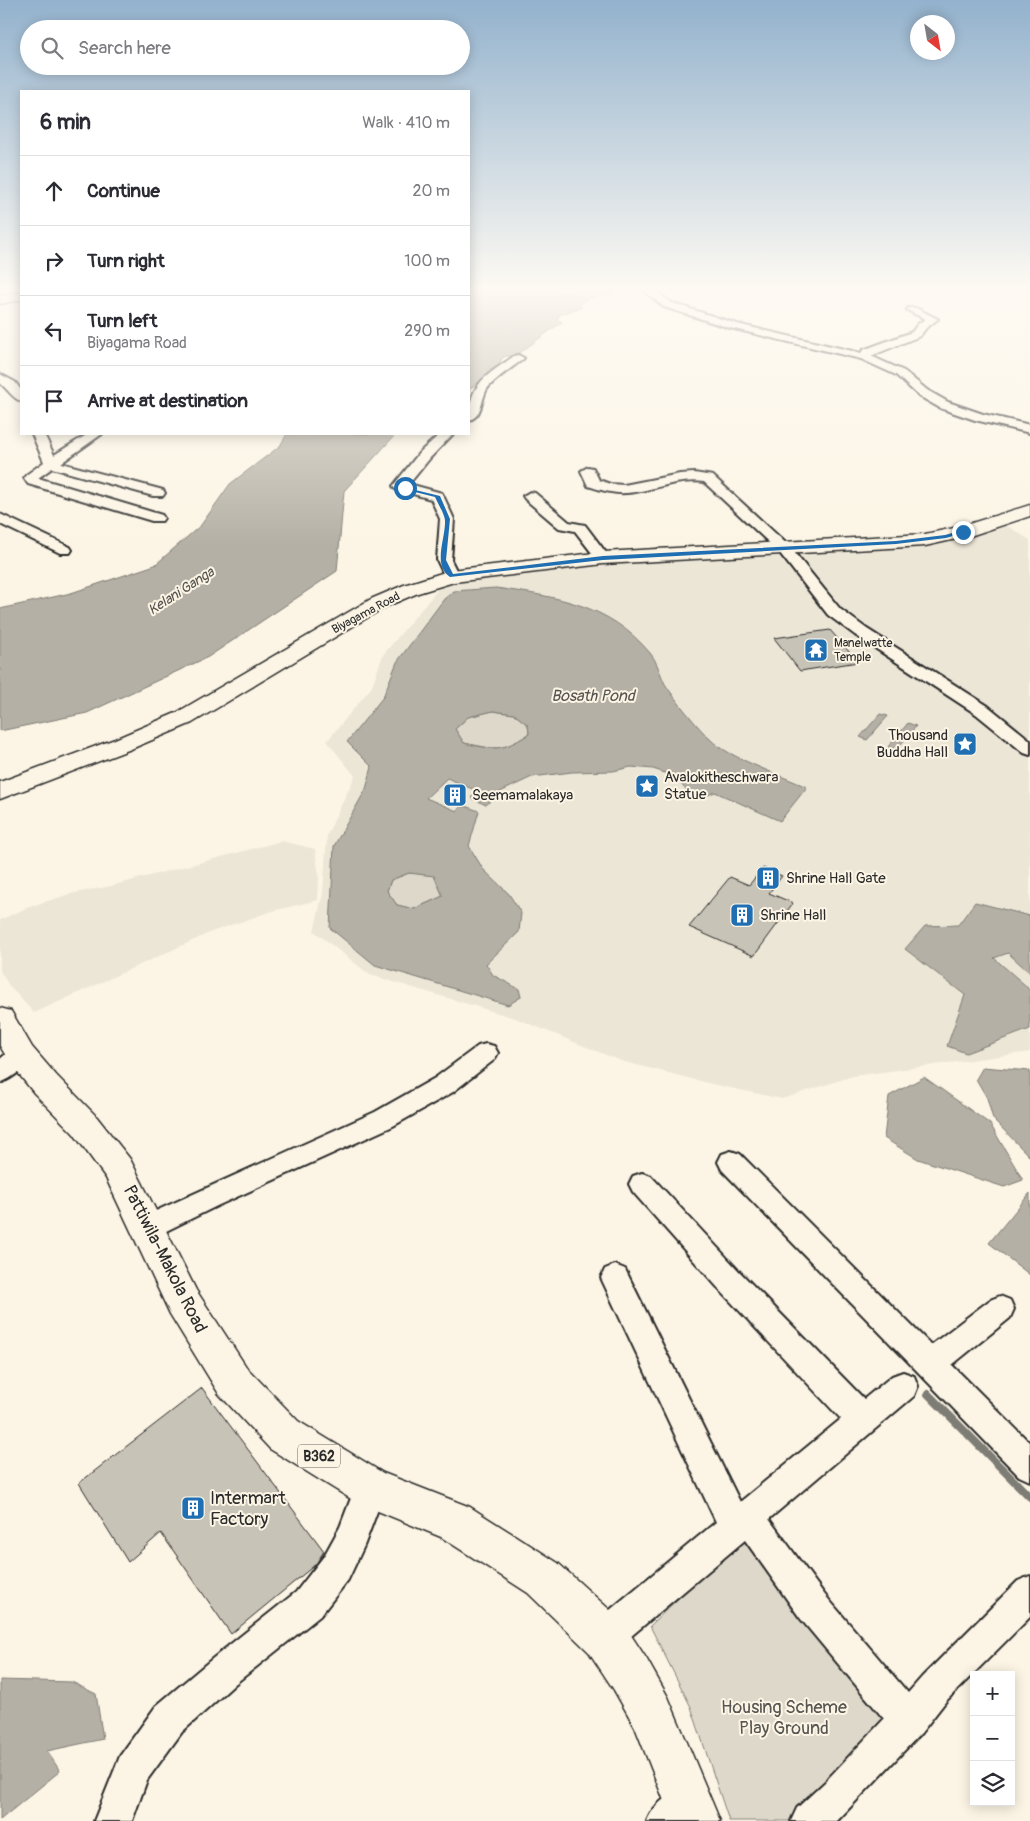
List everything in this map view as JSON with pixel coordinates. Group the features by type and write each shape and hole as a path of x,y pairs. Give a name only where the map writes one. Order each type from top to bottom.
{"main road":[{"name":"Biyagama Road","path":"0,790 123,744 184,718 378,603 411,589 450,576 603,558 896,542 946,536 1030,510"},
{"name":"Pattiwila-Makola Road","path":"0,1019 10,1064 45,1084 86,1125 118,1169 183,1302 233,1381 284,1434 370,1488 463,1527 543,1578 605,1636 630,1674 652,1713 684,1815"}],"street":[{"path":"470,415 481,387 495,376"},
{"path":"903,376 923,393 944,406 979,417 1030,429"},
{"path":"0,378 11,385 20,397"},
{"path":"38,435 52,464 158,493"},
{"path":"95,435 34,474 33,481 157,518"},
{"path":"446,435 425,455 400,486 437,496 448,519 444,560 450,576"},
{"path":"588,472 592,483 602,487 632,490 682,477 699,476 708,479 784,549 834,612 861,632 982,710 1030,749"},
{"path":"530,496 564,525 580,528 603,558"},
{"path":"0,518 65,550"},
{"path":"148,1227 384,1119 444,1085 486,1053"},
{"path":"730,1162 1029,1462"},
{"path":"642,1184 729,1280 862,1419"},
{"path":"615,1278 742,1523 908,1720"},
{"path":"931,1363 1000,1309"},
{"path":"605,1636 903,1386"},
{"path":"113,1821 133,1769 169,1719 224,1671 308,1604 331,1575 353,1535 370,1488"},
{"path":"810,1821 837,1796 908,1720 934,1689 1030,1593"}],"shaded area":[{"path":"1001,522 1030,540 1030,1052 853,1076 782,1099 621,1061 515,1018 370,975 314,931 323,893 327,835 355,776 327,741 371,688 383,655 444,582 604,560 897,544"},
{"path":"282,841 315,849 319,876 318,900 269,912 214,931 34,1013 10,987 0,971 0,920 29,907 70,894 111,886"}],"green space":[{"path":"493,711 514,714 528,725 529,734 511,744 498,748 464,743 455,729 468,717"},
{"path":"409,873 434,875 443,896 414,909 397,905 387,891 391,880"},
{"name":"Housing Scheme Play Ground","path":"750,1534 890,1718 792,1821 729,1821 691,1707 650,1626 697,1580"}],"water":[{"path":"470,376 489,376 470,388"},
{"name":"Kelani Ganga","path":"286,435 395,435 344,491 337,571 208,657 87,713 0,731 0,609 71,593 155,565 201,525 230,484 280,446"},
{"name":"Bosath Pond","path":"496,588 518,591 560,599 599,613 617,623 634,636 650,653 669,690 693,721 711,740 742,759 807,787 780,821 715,792 706,796 686,790 674,776 653,769 631,767 613,771 572,772 532,777 500,792 486,805 471,798 477,791 447,778 426,798 457,811 462,805 479,811 469,846 483,869 509,894 521,913 519,932 486,964 493,975 519,989 521,997 508,1005 375,965 330,928 334,846 366,789 372,767 347,742 383,697 397,662 444,599 454,591","holes":["493,711 514,714 528,725 529,734 511,744 497,748 464,743 455,729 468,717","409,873 434,876 443,896 414,909 397,905 387,891 391,880"]},
{"path":"880,714 888,716 867,740 860,737"},
{"path":"908,723 916,726 896,750 888,747"},
{"path":"975,902 1030,916 1030,973 1008,953 994,958 1030,991 1030,1029 966,1053 947,1046 965,995 905,949 925,926 958,925"},
{"path":"983,1067 1030,1071 1030,1157 993,1119 987,1098 976,1079"},
{"path":"924,1077 990,1124 1023,1180 1004,1187 918,1159 884,1138 889,1096"},
{"path":"1030,1193 1030,1275 989,1243"},
{"path":"0,1680 72,1682 96,1694 103,1739 47,1751 60,1771 0,1820"}],"building":[{"name":"Manelwatte Temple","path":"830,630 858,662 800,671 774,638"},
{"name":"Shrine Hall","path":"763,868 782,876 769,893 793,903 754,956 689,927 730,877 749,885"},
{"name":"Intermart Factory","path":"202,1388 324,1551 316,1564 231,1634 161,1533 128,1562 79,1483"}],"waterway":[{"path":"928,1394 1030,1497"}],"place":[{"name":"Manelwatte Temple","path":"816,650"},
{"name":"Thousand Buddha Hall","path":"965,744"},
{"name":"Avalokitheschwara Statue","path":"647,786"},
{"name":"Seemamalakaya","path":"455,795"},
{"name":"Shrine Hall Gate","path":"768,878"},
{"name":"Shrine Hall","path":"742,915"},
{"name":"Intermart Factory","path":"193,1508"}],"route":[{"path":"405,488 437,496 448,519 444,560 450,576 603,558 925,540 963,532"}]}
